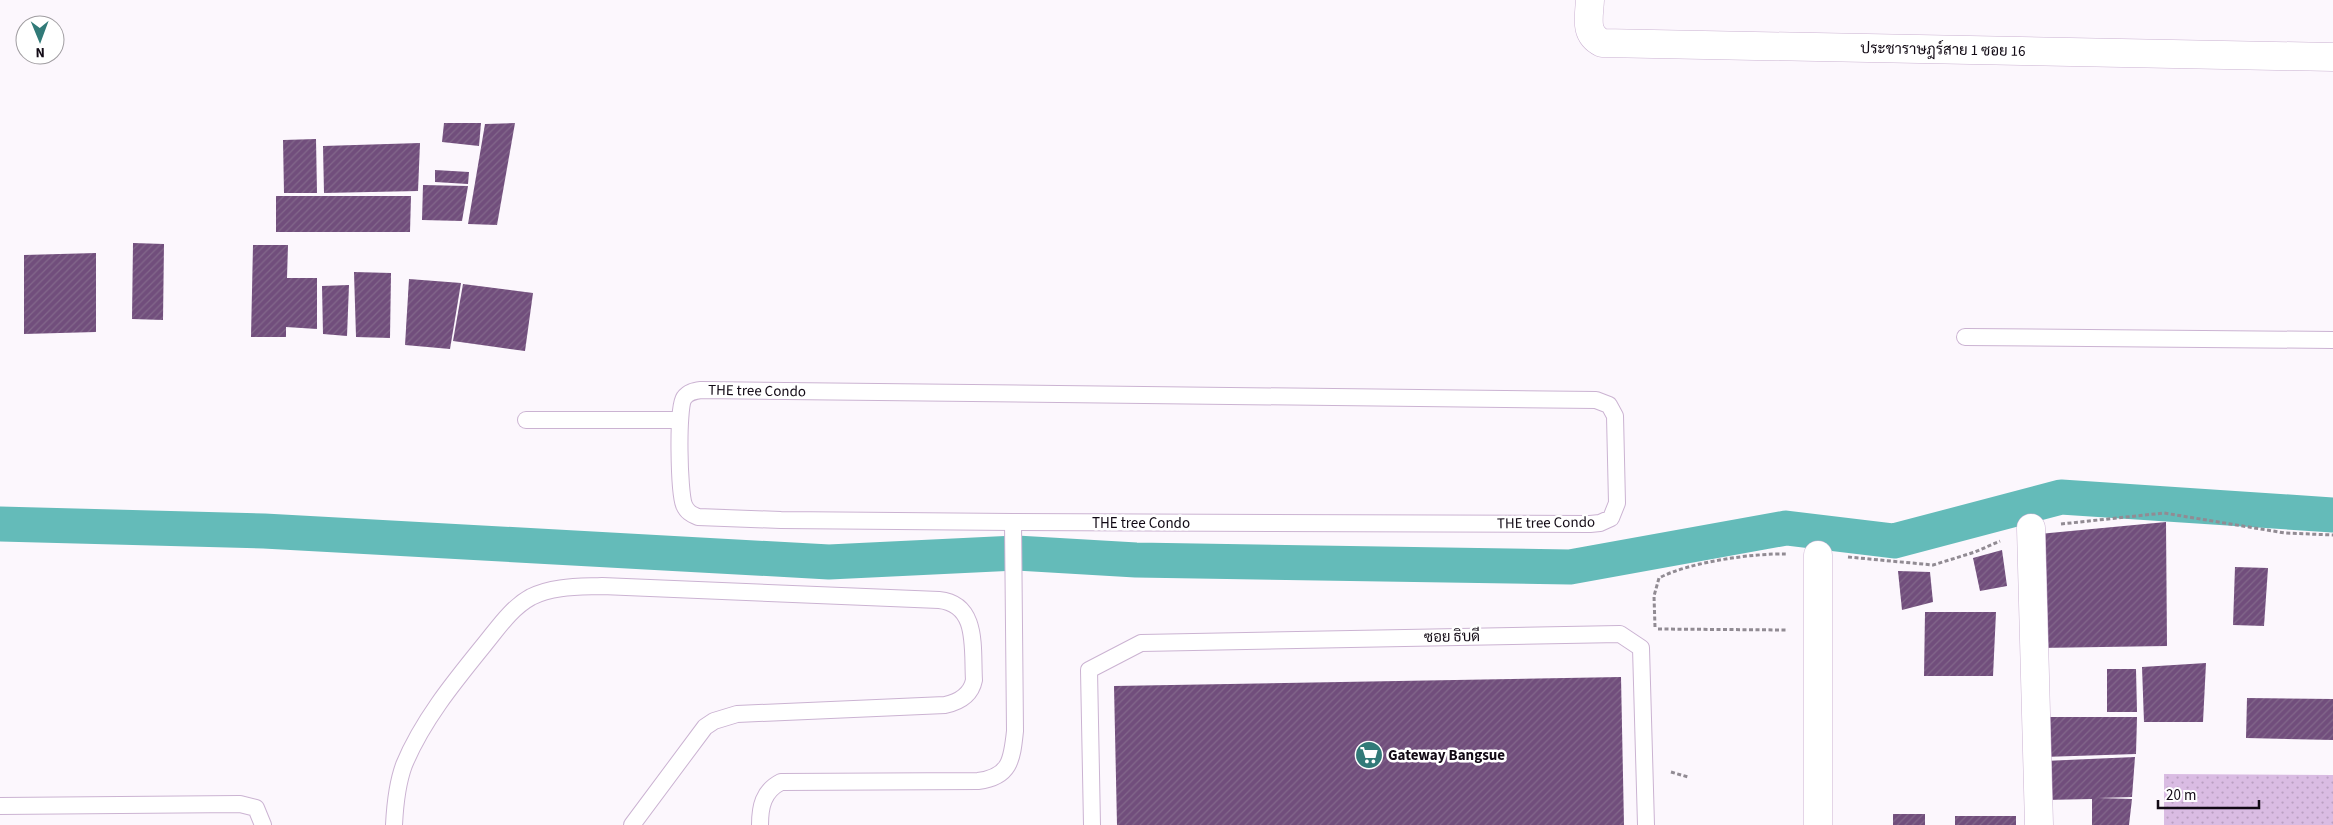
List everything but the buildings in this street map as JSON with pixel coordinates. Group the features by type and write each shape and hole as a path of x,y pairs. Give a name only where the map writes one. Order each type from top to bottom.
{"street":[{"name":"ประชาราษฎร์สาย 1 ซอย 16","path":"1590,0 1588,29 1593,38 1602,43 2333,56"},
{"path":"2031,528 2039,825"},
{"path":"1818,555 1818,825"}],"lane":[{"path":"1964,337 2333,340"},
{"name":"THE tree Condo","path":"701,390 1596,400 1609,405 1615,416 1617,503 1610,518 1600,523 1013,522 762,520 698,517 688,512 682,497 680,420 685,397 689,393 701,390"},
{"path":"526,420 680,420"},
{"path":"760,825 760,810 767,792 781,782 978,781 993,779 1005,771 1013,750 1015,732 1013,522"},
{"path":"394,825 398,786 403,768 417,738 451,686 505,618 518,606 543,592 572,587 602,586 939,600 950,601 960,607 967,616 970,628 974,680 973,686 962,699 945,705 737,714 714,721 697,738 632,825"},
{"name":"ซอย ธิบดี","path":"1092,825 1089,670 1141,643 1620,634 1641,648 1646,825"},
{"path":"0,806 240,804 256,808 264,825"}],"path":[{"path":"1818,630 1655,629 1654,596 1659,578 1674,570 1763,553 1818,555 1933,564 1975,552 2031,528 2164,513 2285,533 2333,535"},
{"path":"1665,770 1688,777"}],"shaded area":[{"path":"2164,774 2333,775 2333,825 2164,825"}],"waterway":[{"path":"0,524 264,531 829,562 1016,553 1136,560 1570,567 1786,528 1894,541 2061,497 2333,515"}],"place":[{"name":"Gateway Bangsue","path":"1369,755"}]}
